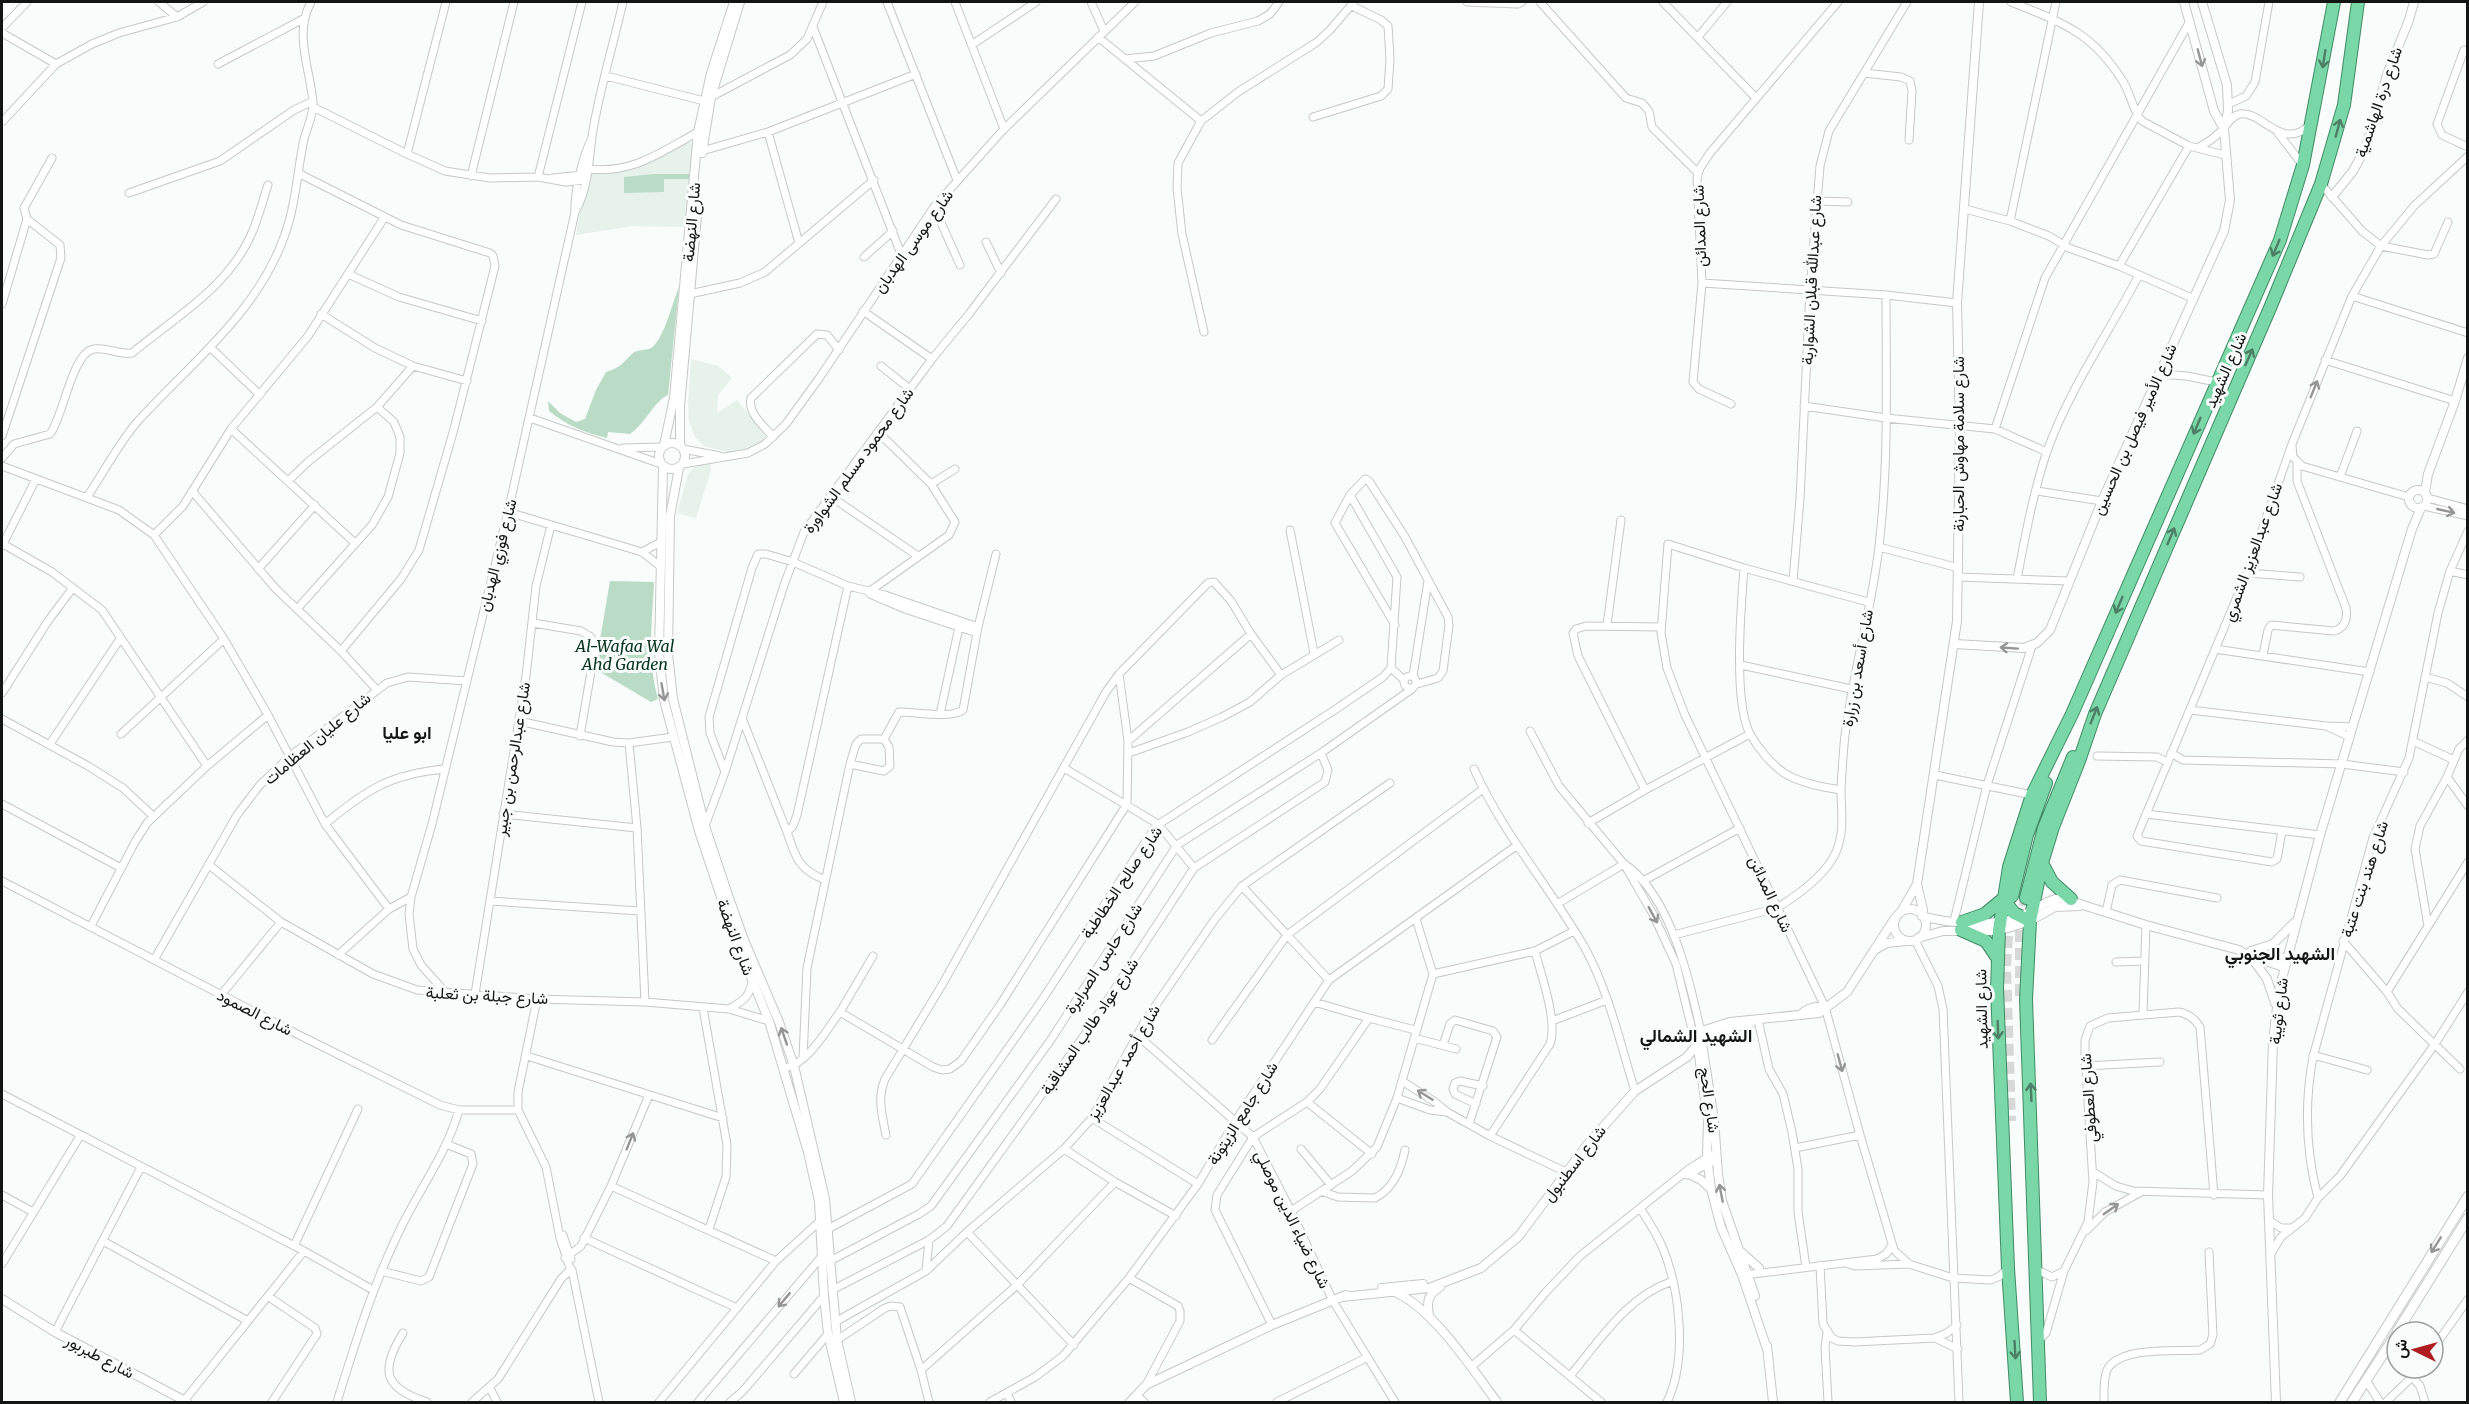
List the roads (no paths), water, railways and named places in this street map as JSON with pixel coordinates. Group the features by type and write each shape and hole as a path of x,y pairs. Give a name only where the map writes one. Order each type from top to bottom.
{"highway":[{"name":"شارع الشهيد","path":"2008,897 2015,844 2032,795 2072,714 2280,240 2303,165 2334,2"},
{"name":"شارع الشهيد","path":"2040,1402 2026,999 2027,916 2053,827 2095,714 2271,308 2321,184 2344,105 2358,2"},
{"name":"شارع الشهيد","path":"2018,1402 2008,1268 1997,958 2000,925 2008,897 2031,825 2072,714"},
{"name":"شارع الشهيد","path":"2026,898 2037,851 2056,796 2073,756 2085,741"},
{"path":"2042,863 2052,882 2071,900"},
{"path":"1959,925 1985,914 2008,897 2027,916"},
{"path":"1959,925 1986,941 1997,958"},
{"name":"شارع الشهيد","path":"2010,1121 2015,1302 2013,1316"},
{"name":"شارع الشهيد","path":"2025,1121 2034,1331 2039,1341"}],"main road":[{"path":"2340,1402 2468,1196"},
{"path":"2404,1320 2468,1218"},
{"path":"2352,1402 2385,1352"}],"street":[{"path":"2,28 27,2"},
{"path":"159,2 177,17"},
{"path":"2,118 56,64 92,44 119,33 177,17 203,2"},
{"path":"87,497 112,456 137,422 211,348 251,297 276,256 289,222 313,104 304,60 305,18 311,2"},
{"path":"407,154 447,2"},
{"path":"471,176 514,2"},
{"path":"538,177 582,2"},
{"name":"شارع فوزي الهدبان","path":"575,212 579,204 623,2"},
{"name":"شارع النهضة","path":"663,446 671,417 688,294 708,99 734,2"},
{"name":"شارع النهضة","path":"682,448 680,406 698,132 740,2"},
{"path":"606,76 708,99 790,55 807,39 823,2"},
{"path":"887,2 957,180"},
{"path":"955,2 1004,129"},
{"path":"973,44 1025,5 1036,2"},
{"path":"1091,2 1101,34 1125,59 1201,121"},
{"name":"شارع موسى الهدبان","path":"681,466 729,458 757,449 773,437 796,412 934,207 1004,129 1135,2"},
{"path":"1125,59 1154,56 1211,33 1258,21 1270,14 1279,2"},
{"path":"1467,2 1518,4 1522,2"},
{"path":"1540,2 1626,98 1642,103 1649,111 1652,127 1698,173"},
{"path":"1664,2 1756,98"},
{"path":"1698,37 1726,2"},
{"name":"شارع المدائن","path":"1731,404 1699,389 1693,382 1702,283 1698,173 1706,158 1838,2"},
{"name":"شارع عبدالله قبلان الشواربة","path":"1793,581 1810,290 1820,166 1829,131 1906,2"},
{"name":"شارع سلامة مهاوش الحبارنة","path":"1898,915 1917,884 1955,644 1959,572 1960,427 1957,303 1979,2"},
{"path":"2011,2 2063,23 2100,49 2124,82 2136,114 2149,126 2189,146 2225,155"},
{"path":"2010,221 2056,2"},
{"name":"شارع الأمير فيصل بن الحسين","path":"2184,2 2214,111 2224,129"},
{"path":"2229,104 2246,96 2255,82 2269,2"},
{"name":"شارع درة الهاشمية","path":"2332,197 2353,171 2366,147 2388,72 2414,2"},
{"name":"شارع الأمير فيصل بن الحسين","path":"2032,646 2050,630 2102,501 2227,222 2230,200 2224,129 2229,104 2226,76 2203,3"},
{"path":"1204,332 1182,234 1177,181 1178,163 1201,121 1238,92 1317,42 1353,4 1382,20 1388,26 1390,58 1388,89 1381,96 1313,117"},
{"path":"218,64 305,18"},
{"path":"1995,429 2045,278 2190,21"},
{"path":"813,27 901,254"},
{"path":"2,33 56,64"},
{"path":"2464,50 2437,124 2442,135 2468,147"},
{"path":"1864,73 1901,77 1910,81 1912,91 1909,140"},
{"path":"702,151 768,132 916,74"},
{"path":"129,193 220,161 294,110 313,104 407,154 445,171 471,176 553,178 584,176"},
{"path":"2199,147 2224,129 2233,117 2244,114 2276,131 2291,134 2312,123"},
{"path":"2276,131 2303,165"},
{"path":"566,182 635,165 698,132"},
{"path":"768,132 799,243"},
{"path":"2119,266 2189,146"},
{"name":"شارع عبدالعزيز الشمري","path":"2282,831 2277,859 2272,862 2141,841 2138,832 2247,573 2292,444 2352,296 2381,246 2414,206 2468,156"},
{"path":"2,304 27,219 25,203 52,158"},
{"path":"300,174 384,218 433,236 485,251 493,256 495,266 494,277 419,550 401,579 341,651"},
{"name":"شارع فوزي الهدبان","path":"446,993 421,965 413,949 409,914 411,897 508,512 575,212 576,192 584,176"},
{"path":"553,178 571,183 576,192"},
{"path":"688,294 740,283 757,276 770,268 874,180"},
{"path":"2321,184 2362,231 2381,246 2428,255 2434,254 2448,222"},
{"path":"2,458 14,444 50,434 76,372 87,353 96,349 132,352 216,285 250,237 268,185"},
{"name":"شارع محمود مسلم الشواورة","path":"705,826 804,532 932,359 1056,199"},
{"path":"1816,201 1848,202"},
{"path":"934,207 960,265"},
{"path":"1965,209 2010,221 2049,236 2063,245 2119,266 2192,298"},
{"path":"154,535 177,513 231,429 303,342 384,218"},
{"path":"2,436 35,342 62,253 56,241 27,219"},
{"path":"864,257 893,231"},
{"path":"986,242 1000,273"},
{"path":"348,274 399,297 482,321"},
{"path":"2017,579 2047,452 2079,384 2139,275"},
{"path":"1702,283 1886,295 1957,303"},
{"name":"شارع أسعد بن زرارة","path":"1674,936 1777,908 1802,890 1830,863 1835,853 1843,826 1841,790 1851,688 1879,547 1886,418 1886,295"},
{"path":"2352,296 2468,333"},
{"path":"863,311 932,359"},
{"path":"321,314 375,348 413,366 466,381"},
{"path":"773,437 753,414 750,406 751,398 817,333 827,336 839,350"},
{"path":"211,348 260,395"},
{"name":"شارع ثويبة","path":"2276,1402 2268,1195 2271,1085 2277,1009 2285,963 2320,835 2419,500 2468,358"},
{"path":"2325,360 2455,401"},
{"path":"288,481 309,461 377,407 413,366"},
{"path":"881,366 910,389"},
{"path":"2158,374 2187,376 2216,382"},
{"path":"1804,406 1960,427 1995,429 2047,452"},
{"path":"297,609 372,525 388,496 400,453 399,431 394,422 377,407"},
{"path":"530,418 672,470 681,466 685,456 682,448 672,443 663,446 617,449"},
{"path":"231,429 355,543"},
{"path":"2340,477 2357,431"},
{"path":"870,591 949,535 954,526 954,518 931,484 878,432"},
{"path":"2263,655 2271,625 2334,631 2343,626 2346,617 2346,608 2297,482 2297,463 2291,450 2292,444"},
{"path":"662,465 659,453 663,446"},
{"name":"شارع موسى الهدبان","path":"682,448 729,458"},
{"path":"2297,463 2307,468 2468,516"},
{"name":"شارع النهضة","path":"662,465 661,678 673,737 699,831 732,930 789,1067 823,1189 828,1229 826,1258"},
{"path":"2,466 87,497 130,516 154,535 224,639 268,715 325,824 389,909"},
{"name":"شارع النهضة","path":"681,466 670,516 669,665 681,735 705,826 738,926 779,1022 816,1184 826,1258 828,1334 844,1402"},
{"path":"931,484 956,469"},
{"path":"36,479 2,545 52,572 72,589 92,600 102,610 207,766"},
{"path":"1350,495 1397,577 1395,625 1391,668 1404,680 1406,687 1415,686 1413,676 1428,581 1405,537 1370,481 1362,480 1350,495 1335,524 1395,625"},
{"path":"192,491 258,569 376,689"},
{"path":"2037,491 2102,501"},
{"path":"830,496 918,556"},
{"path":"2419,500 2468,509"},
{"path":"258,569 315,505"},
{"path":"508,512 642,552 660,566"},
{"path":"1608,625 1621,520"},
{"name":"شارع عبدالرحمن بن جبير","path":"475,994 519,721 536,586 551,525"},
{"path":"1290,530 1314,653"},
{"name":"شارع هند بنت عتبة","path":"2318,1198 2308,1151 2309,1078 2313,1055 2373,838 2404,772 2413,741 2425,677 2450,571 2468,531"},
{"path":"642,552 662,543"},
{"name":"شارع المدائن","path":"1744,568 1668,544 1661,627 1661,640 1667,668 1682,709 1825,1007 1892,1245"},
{"path":"1879,547 1959,572 2017,579 2069,581"},
{"path":"725,772 710,733 709,717 756,558 764,553 793,562 848,586 906,606"},
{"path":"884,739 899,712 940,714 958,713 963,710 978,630 996,554"},
{"path":"1841,790 1806,782 1784,773 1770,761 1750,734 1743,709 1741,665 1740,623 1744,568 1868,602"},
{"path":"2450,571 2468,575"},
{"path":"2247,573 2300,577"},
{"name":"شارع حابس الصرايرة","path":"826,1258 919,1214 931,1206 1050,1041 1177,845 1321,753 1415,686 1438,678 1443,672 1449,625 1448,617 1428,581"},
{"path":"886,1135 879,1102 880,1091 1106,692 1119,674 1211,582 1214,582 1232,601 1251,634 1281,675"},
{"path":"787,832 793,826 797,815 848,586"},
{"path":"2,693 48,621 72,589"},
{"path":"859,589 870,591 959,627 978,630"},
{"path":"918,611 978,630"},
{"path":"533,623 581,631 591,637 594,648 593,660 580,736"},
{"path":"1645,790 1578,656 1573,638 1576,628 1608,625 1661,627"},
{"path":"940,714 959,627"},
{"path":"1128,741 1251,634"},
{"path":"50,744 120,639"},
{"path":"121,734 224,639"},
{"path":"1129,753 1222,717 1250,702 1281,675 1314,653 1340,640"},
{"path":"1955,644 2016,648 2032,646 1987,785 1959,925"},
{"path":"2215,649 2370,672"},
{"path":"1741,665 1851,688"},
{"name":"شارع صالح الخطاطبة","path":"828,1229 912,1184 1042,1000 1158,824 1336,709 1383,677 1391,668"},
{"path":"840,1012 933,1067 942,1070 955,1066 962,1060 1000,1005 1127,804 1129,753 1119,674"},
{"path":"1404,680 1413,676"},
{"name":"شارع عليان العظامات","path":"154,960 226,832 248,800 290,756 376,689 395,680 408,677 467,681"},
{"path":"2425,677 2447,683 2468,697"},
{"path":"2190,710 2326,726 2353,727"},
{"path":"91,926 138,836 153,816 207,766 268,715"},
{"path":"742,718 795,854 803,868 825,880"},
{"path":"2,719 50,744 123,788 153,816"},
{"path":"519,721 580,736 629,743 673,737"},
{"path":"2326,726 2350,737"},
{"name":"شارع الحج","path":"1530,732 1559,786 1624,864 1643,881 1661,909 1674,936 1699,1040 1714,1120 1722,1201 1767,1349"},
{"path":"1588,823 1750,734"},
{"path":"803,1059 807,968 850,764 858,741 865,738 884,739"},
{"path":"850,764 880,770 887,769 890,766 889,752 884,739"},
{"path":"2428,926 2415,849 2416,839 2420,826 2447,777 2461,745 2468,740"},
{"path":"2413,741 2454,760"},
{"path":"629,743 637,828 645,1002"},
{"name":"شارع عواد طالب المشاقبة","path":"828,1293 929,1240 947,1226 1079,1042 1194,868 1324,782 1328,770 1321,753"},
{"path":"2171,753 2183,760 2342,764 2404,772"},
{"path":"2097,756 2157,757 2167,762"},
{"path":"325,824 381,784 414,771 445,768"},
{"path":"1064,768 1158,824 1194,868"},
{"path":"1474,769 1516,846 1557,904 1595,968 1635,1091"},
{"path":"1935,775 2032,795"},
{"path":"2447,777 2468,806"},
{"name":"شارع أحمد عبدالعزيز","path":"835,1322 926,1271 967,1232 1064,1149 1092,1118 1137,1035 1191,953 1242,886 1390,783"},
{"path":"1212,1040 1287,935 1483,789"},
{"path":"2,804 121,867"},
{"path":"503,814 637,828"},
{"path":"2146,814 2320,835"},
{"path":"1643,881 1740,828"},
{"name":"شارع جامع الزيتونة","path":"990,1402 1060,1359 1129,1278 1198,1184 1236,1120 1329,980 1516,846"},
{"path":"2387,993 2468,862"},
{"path":"1557,904 1624,864"},
{"name":"شارع الحج","path":"1624,864 1666,939 1699,1040 1708,1121 1707,1161 1711,1189 1726,1241 1751,1284 1767,1337 1773,1402"},
{"name":"شارع جبلة بن ثعلبة","path":"209,865 281,922 373,974 402,986 446,993 537,999 645,1002 729,1009 769,1022"},
{"name":"شارع الصمود","path":"2,880 221,995 440,1105 459,1110 518,1110"},
{"path":"2106,912 2112,885 2120,880 2217,898"},
{"name":"شارع سلامة مهاوش الحبارنة","path":"1917,884 1922,915"},
{"path":"1242,886 1329,980"},
{"path":"338,955 389,909 411,897"},
{"path":"2027,916 2047,901 2061,898 2146,925 2285,963"},
{"path":"490,902 640,911"},
{"path":"1914,939 1899,937 1895,930 1898,915 1914,910 1922,915 1959,925 2000,925 2055,907 2086,905"},
{"name":"شارع اسطنبول","path":"1414,1291 1430,1288 1481,1268 1509,1246 1566,1172 1635,1091 1687,1057 1699,1040 1730,1022 1817,1014 1847,992 1898,915"},
{"path":"1914,939 1925,928 1922,915"},
{"path":"1291,1211 1331,1185 1372,1154 1377,1147 1402,1080 1433,974 1416,919"},
{"path":"2251,954 2279,939 2297,920"},
{"path":"221,995 281,922"},
{"path":"1875,949 1959,925"},
{"path":"2143,1014 2146,925"},
{"path":"1433,974 1535,951 1563,939 1574,931"},
{"path":"1914,939 1938,986 1943,1009 1959,1402"},
{"path":"2343,941 2398,1009 2460,1070"},
{"path":"1490,1136 1553,1036 1552,1021 1535,951"},
{"path":"2251,954 2267,979 2277,1009"},
{"path":"789,1067 803,1059 840,1012 873,957"},
{"path":"2116,962 2144,961"},
{"path":"729,1009 744,1001 751,993 752,981"},
{"path":"2271,1254 2281,1237 2305,1218 2318,1198 2340,1176 2435,1044 2468,992"},
{"path":"537,999 518,1092 518,1110 546,1167 599,1402"},
{"path":"1552,1021 1607,1000"},
{"path":"1314,1002 1369,1018 1456,1049"},
{"path":"703,1008 723,1118 728,1166 724,1186 709,1229"},
{"name":"شارع العطوفي","path":"2039,1341 2047,1331 2064,1271 2085,1232 2092,1202 2093,1172 2085,1066 2085,1040 2090,1026 2108,1018 2143,1014 2185,1013 2196,1021 2199,1027 2214,1195"},
{"path":"1272,1324 1215,1210 1217,1195 1253,1137 1307,1102 1320,1089 1369,1018"},
{"path":"1443,1045 1450,1024 1455,1020 1496,1034 1497,1041 1469,1124"},
{"path":"1758,1020 1769,1069 1785,1100 1795,1148 1798,1168 1798,1212 1806,1267"},
{"name":"شارع ضياء الدين موصلي","path":"1137,1035 1253,1137 1333,1301 1395,1402"},
{"path":"2313,1055 2367,1070"},
{"path":"527,1056 723,1118"},
{"path":"2085,1066 2160,1062"},
{"path":"1402,1080 1446,1112 1566,1172"},
{"path":"1476,1104 1455,1094 1453,1089 1455,1083 1460,1081 1483,1086"},
{"path":"2,1094 304,1251 373,1290"},
{"path":"566,1253 578,1250 611,1186 649,1095"},
{"path":"1396,1098 1430,1110 1446,1112"},
{"path":"1307,1102 1372,1154"},
{"path":"294,1246 358,1109"},
{"path":"337,1402 373,1290 410,1210 446,1144 459,1110"},
{"path":"1092,1118 1198,1184"},
{"path":"1795,1148 1860,1135"},
{"path":"2,1264 80,1136"},
{"path":"381,1271 422,1281 429,1277 473,1164 471,1154 446,1144"},
{"path":"1064,1149 1115,1182 1176,1216"},
{"path":"1301,1149 1331,1185"},
{"path":"1322,1191 1338,1197 1375,1198 1380,1196 1401,1172 1405,1150"},
{"path":"1471,1367 1514,1330 1580,1256 1685,1175 1716,1157"},
{"path":"56,1332 141,1167"},
{"path":"2093,1172 2116,1186 2142,1192 2268,1195"},
{"path":"1685,1175 1701,1180 1711,1189"},
{"path":"921,1370 1017,1284 1115,1182"},
{"path":"611,1186 776,1261"},
{"path":"2085,1232 2105,1212 2142,1192"},
{"path":"2,1195 33,1212"},
{"path":"1640,1208 1661,1244 1672,1281 1680,1353 1672,1391 1667,1402"},
{"path":"659,1402 776,1261 821,1220"},
{"path":"2270,1221 2277,1226 2290,1228"},
{"path":"967,1232 1074,1345"},
{"path":"583,1239 737,1308"},
{"path":"926,1271 929,1240"},
{"path":"103,1241 248,1321"},
{"path":"1892,1245 1909,1264"},
{"path":"1848,1264 1853,1261 1880,1258 1889,1252 1892,1245"},
{"path":"1737,1248 1760,1270"},
{"path":"186,1402 304,1251"},
{"path":"2104,1402 2107,1371 2116,1359 2122,1356 2199,1350 2210,1344 2213,1335 2210,1252"},
{"path":"701,1401 826,1258"},
{"path":"1744,1272 1820,1265 1909,1264 1953,1278 1991,1280 2000,1284 2010,1296"},
{"path":"1820,1265 1823,1324 1827,1334 1832,1338 1845,1342 1935,1338 1947,1333 1957,1325"},
{"path":"1991,1280 2000,1276 2008,1268"},
{"path":"1751,1284 1760,1270"},
{"path":"2037,1270 2052,1277 2064,1271"},
{"path":"472,1402 490,1388 571,1271"},
{"path":"1129,1278 1178,1306 1180,1311 1180,1321 1146,1385"},
{"path":"1429,1317 1427,1303 1429,1296 1453,1279"},
{"name":"شارع اسطنبول","path":"1137,1400 1146,1385 1272,1324 1342,1298 1453,1279"},
{"path":"1570,1376 1623,1312 1652,1289 1672,1281"},
{"path":"1400,1289 1414,1291 1429,1317"},
{"path":"1400,1289 1429,1317 1497,1402"},
{"path":"730,1402 742,1392 828,1293"},
{"name":"شارع النهضة","path":"828,1293 851,1402"},
{"path":"268,1297 315,1328 317,1334 272,1402"},
{"path":"2445,1332 2467,1300"},
{"name":"شارع طبربور","path":"2,1301 186,1402"},
{"path":"837,1340 885,1308 900,1307 929,1402"},
{"path":"1514,1330 1600,1402"},
{"path":"403,1333 392,1355 389,1369 390,1380 394,1386 414,1401 426,1402"},
{"path":"794,1374 828,1334"},
{"path":"1827,1334 1825,1347 1828,1402"},
{"path":"1935,1338 1958,1348"},
{"path":"1277,1402 1366,1358"},
{"path":"2386,1402 2409,1380"},
{"path":"2415,1380 2420,1386 2425,1402"},
{"path":"2367,1382 2380,1402"},
{"path":"490,1388 497,1402"},
{"path":"1007,1393 1011,1402"}],"tunnel":[{"path":"2021,996 2021,929 2026,898"},
{"path":"2008,918 2005,967 2010,1121"}],"district":[{"name":"ابو عليا","path":"407,733"},
{"name":"الشهيد الجنوبي","path":"2280,954"},
{"name":"الشهيد الشمالي","path":"1696,1036"}],"park label":[{"name":"Al-Wafaa Wal Ahd Garden","path":"625,655"}]}
